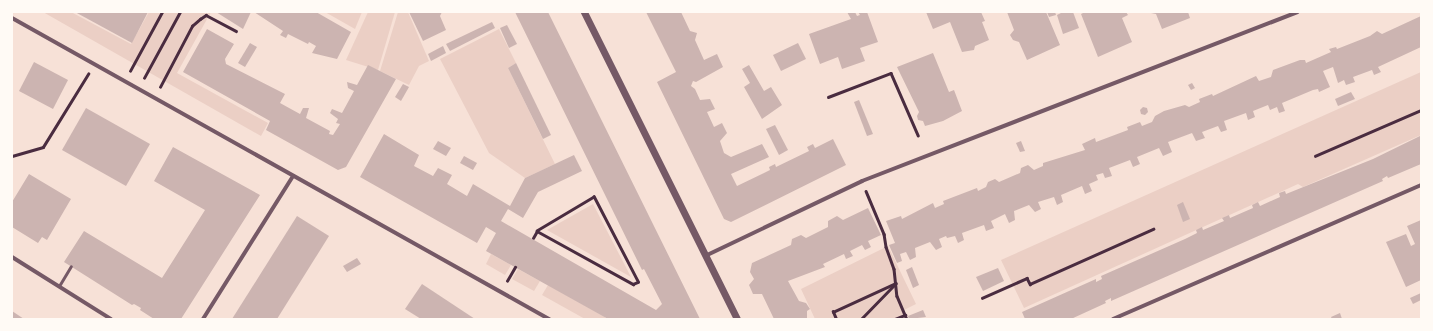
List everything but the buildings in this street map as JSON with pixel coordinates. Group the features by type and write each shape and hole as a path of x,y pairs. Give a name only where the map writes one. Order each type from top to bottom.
{"street":[{"path":"584,12 737,319"},
{"path":"706,256 862,181 1297,12"},
{"path":"12,18 549,319"},
{"path":"203,319 293,176"},
{"path":"1114,319 1421,185"},
{"path":"12,257 111,319"}],"lane":[{"path":"58,286 71,266"}],"path":[{"path":"124,81 162,12"},
{"path":"139,89 180,12"},
{"path":"154,98 192,26 205,14 236,31"},
{"path":"12,156 43,147 94,64"},
{"path":"828,97 891,73 918,135"},
{"path":"1315,156 1421,110"},
{"path":"862,181 884,234 896,283 897,296 907,319"},
{"path":"533,238 537,231 594,197 638,282 633,284 537,231"},
{"path":"982,298 1027,278 1030,284 1153,229"},
{"path":"500,292 515,267"},
{"path":"836,319 833,312 896,283"},
{"path":"861,319 896,283"},
{"path":"895,319 905,314"}],"shaded area":[{"path":"43,12 71,12 131,44 149,12 211,12 177,73 268,123 261,136"},
{"path":"325,12 362,12 355,29"},
{"path":"368,12 395,12 378,70 346,60"},
{"path":"398,12 408,12 429,61 419,66 409,85 380,71"},
{"path":"499,29 516,63 508,68 555,164 525,178 489,153 440,59"},
{"path":"1421,72 1421,135 1303,187 1298,184 1024,308 1001,260"},
{"path":"593,204 631,277 547,230"},
{"path":"888,246 916,304 902,311 905,319 815,319 801,289"},
{"path":"491,254 511,265 505,275 486,264"},
{"path":"518,269 540,281 534,291 512,279"},
{"path":"548,285 605,317 605,319 585,319 542,295"}]}
